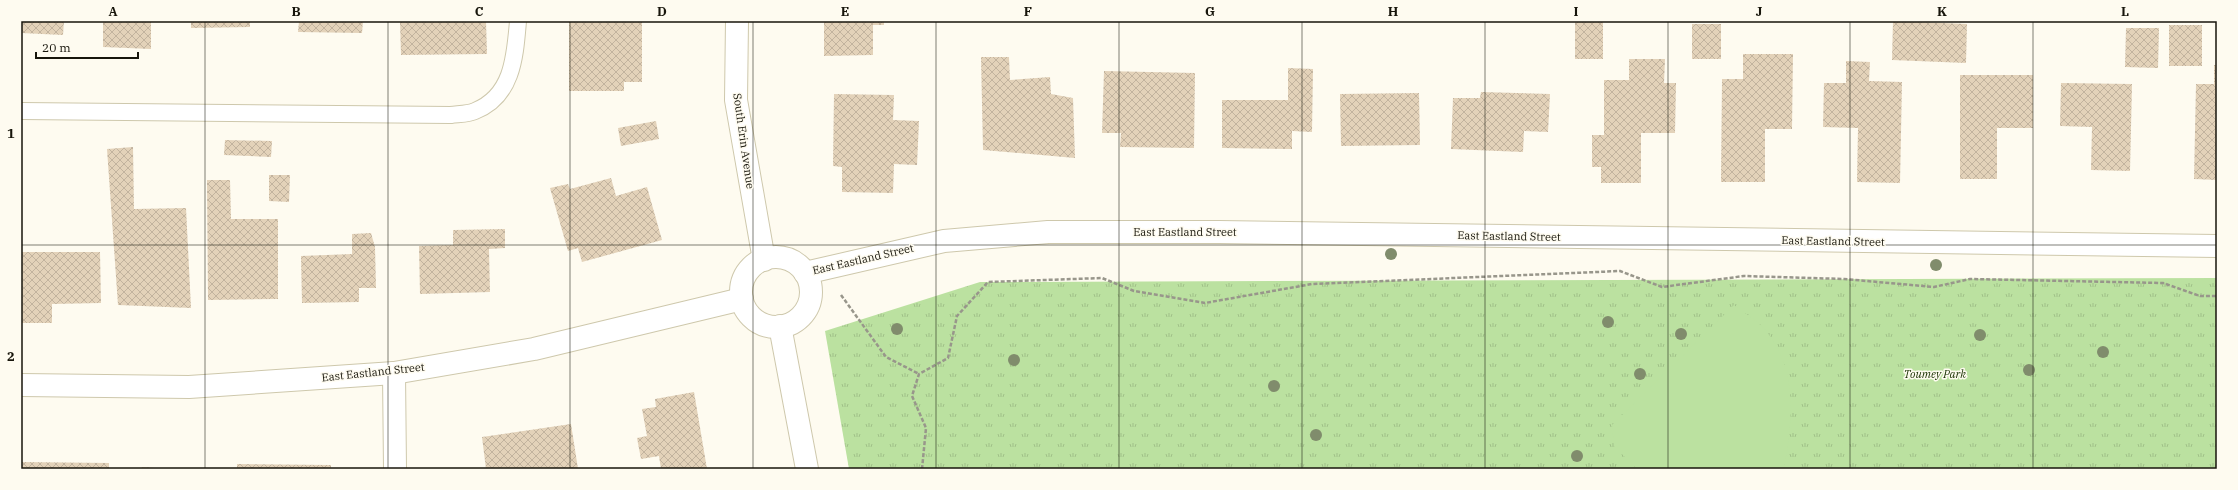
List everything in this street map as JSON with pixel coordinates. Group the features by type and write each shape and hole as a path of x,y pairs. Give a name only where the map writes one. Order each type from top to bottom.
{"street":[{"name":"South Erin Avenue","path":"737,21 736,100 764,260"},
{"name":"East Eastland Street","path":"813,271 944,242 1048,232 1219,232 2217,246"},
{"path":"783,257 813,271 809,280 811,291 810,302 805,312 797,320 780,326 765,325 755,320 748,312 742,299 741,290 744,278 750,269 764,260 783,257"},
{"name":"East Eastland Street","path":"21,385 189,387 394,373 534,349 742,299"},
{"path":"780,326 807,469"},
{"path":"394,373 394,469"}],"lane":[{"path":"21,111 451,115 475,111 496,97 510,78 516,50 518,21"}],"path":[{"path":"813,271 886,357 919,374"},
{"path":"922,469 926,428 912,396 919,374 948,358 957,316 988,282 1102,278 1134,291 1205,303 1312,284 1620,271 1662,287 1744,276 1844,279 1934,287 1970,279 2163,283 2200,296 2217,296"}],"green space":[{"name":"Toumey Park","path":"2217,278 2217,469 849,469 825,331 980,282"},
{"path":"1734,305 1756,321 1767,332 1777,348 1789,381 1791,415 1784,469 1637,469 1614,446 1612,425"}],"building":[{"path":"21,21 64,21 63,35 21,33"},
{"path":"103,21 151,21 151,49 103,47"},
{"path":"191,21 250,21 250,27 191,28"},
{"path":"299,21 363,21 362,33 298,32"},
{"path":"400,21 486,21 487,54 401,55"},
{"path":"569,21 642,21 642,82 624,82 624,91 569,91"},
{"path":"824,21 884,21 884,25 873,25 873,55 824,56"},
{"path":"1575,21 1603,21 1603,59 1575,59"},
{"path":"1893,21 1967,24 1966,63 1892,60"},
{"path":"1692,24 1721,24 1721,59 1692,59"},
{"path":"2169,25 2202,25 2202,66 2169,66"},
{"path":"2126,28 2159,28 2158,68 2125,67"},
{"path":"1743,54 1793,54 1792,129 1765,129 1765,182 1721,182 1722,79 1743,79"},
{"path":"981,57 1009,57 1010,80 1050,77 1051,94 1073,98 1075,158 983,150"},
{"path":"1629,59 1665,59 1664,83 1676,83 1675,133 1641,133 1641,183 1601,183 1601,167 1592,167 1592,135 1604,135 1604,80 1629,80"},
{"path":"1846,61 1870,62 1869,81 1902,82 1900,183 1857,182 1858,128 1823,127 1824,83 1846,83"},
{"path":"2214,65 2217,65 2217,180 2194,179 2196,84 2214,84"},
{"path":"1288,68 1313,69 1312,132 1292,131 1292,149 1222,148 1222,100 1288,100"},
{"path":"1104,71 1195,73 1194,148 1120,147 1121,133 1102,133"},
{"path":"1960,75 2033,75 2033,128 1997,128 1997,179 1960,179"},
{"path":"2061,83 2132,84 2130,171 2091,170 2092,127 2060,126"},
{"path":"1481,92 1550,94 1548,132 1524,131 1523,152 1451,149 1453,98 1480,98"},
{"path":"1419,93 1420,145 1341,146 1340,94"},
{"path":"834,94 894,95 893,120 919,121 917,165 894,164 893,193 842,192 842,167 833,166"},
{"path":"656,121 659,139 621,146 618,128"},
{"path":"225,140 272,141 271,157 224,155"},
{"path":"133,147 134,209 186,208 191,308 118,305 107,149"},
{"path":"269,175 290,175 289,202 269,201"},
{"path":"611,178 616,196 647,187 662,240 582,262 578,248 568,251 550,188 568,184 570,189"},
{"path":"207,180 230,180 231,219 278,219 278,299 208,300"},
{"path":"505,229 505,248 489,249 490,292 420,294 419,246 453,245 453,230"},
{"path":"371,233 375,247 376,288 359,288 359,302 302,303 301,256 352,254 352,234"},
{"path":"21,252 100,252 101,303 52,304 52,323 22,323"},
{"path":"694,392 707,469 661,469 659,456 641,459 637,438 647,436 642,409 656,407 655,399"},
{"path":"571,424 578,469 486,469 482,437"},
{"path":"21,462 109,463 109,469 21,469"},
{"path":"237,464 331,465 331,469 237,469"},
{"path":"142,467 155,468 155,469 141,469"}]}
